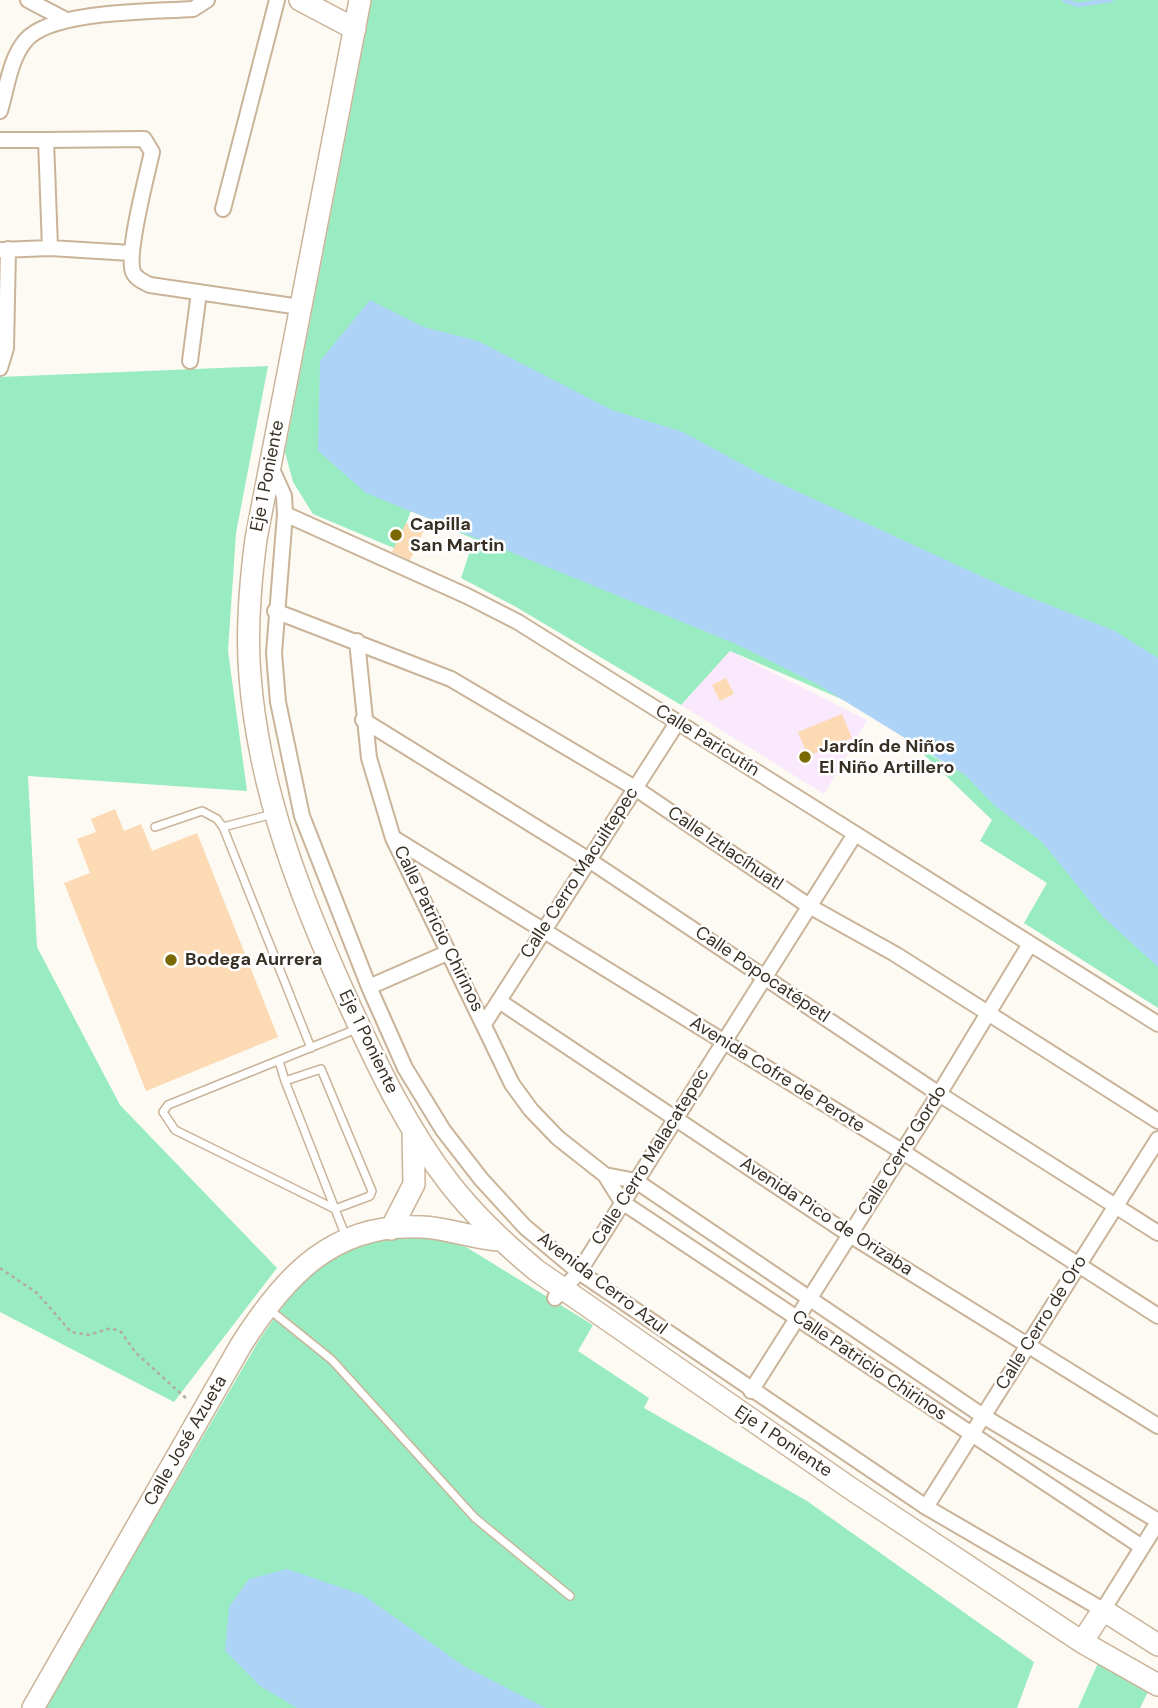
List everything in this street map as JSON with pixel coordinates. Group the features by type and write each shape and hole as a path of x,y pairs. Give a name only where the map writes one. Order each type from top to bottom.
{"main road":[{"path":"300,0 355,29"},
{"name":"Eje 1 Poniente","path":"358,1 355,29 270,465 249,595 250,662 262,763 274,813 326,953 360,1028 413,1130 450,1184 501,1240 558,1294 1082,1642 1158,1685"},
{"path":"391,1229 414,1184 413,1130"},
{"name":"Calle José Azueta","path":"33,1708 202,1411 265,1307 290,1277 319,1254 347,1240 391,1229 422,1227 501,1240"},
{"path":"1082,1642 1103,1610"},
{"name":"Avenida Cerro Azul","path":"1103,1610 1158,1645"}],"street":[{"path":"28,0 66,20"},
{"path":"0,111 16,57 24,42 34,32 66,20 193,9 208,0"},
{"path":"223,209 277,0"},
{"path":"0,141 144,139 149,142 152,152 131,253 132,270 142,281 300,307"},
{"path":"46,140 50,248"},
{"path":"0,368 6,348 4,250 50,248 131,253"},
{"path":"190,361 199,292"},
{"path":"270,465 280,482 285,514"},
{"name":"Avenida Cerro Azul","path":"285,514 275,611 278,702 302,816 369,987 405,1069 443,1130 481,1179 525,1227 579,1272 926,1507 1103,1610"},
{"name":"Calle Paricutín","path":"285,514 492,608 1158,1024"},
{"name":"Calle Iztlacíhuatl","path":"275,611 451,679 635,788 809,906 895,954 1158,1121"},
{"name":"Calle Patricio Chirinos","path":"357,641 363,720 376,785 393,838 512,1084 531,1110 558,1138 605,1175 622,1202 1142,1547"},
{"name":"Calle Popocatépetl","path":"363,720 589,860 939,1094 1158,1233"},
{"name":"Calle Cerro Macuiltepec","path":"484,1024 677,723"},
{"name":"Calle Cerro Malacatepec","path":"558,1294 579,1272 855,834"},
{"name":"Avenida Cofre de Perote","path":"393,838 903,1152 1158,1316"},
{"name":"Calle Cerro Gordo","path":"751,1391 903,1152 1030,944"},
{"path":"369,987 447,953"},
{"name":"Avenida Pico de Orizaba","path":"499,1001 850,1235 1158,1426"},
{"name":"Calle Cerro de Oro","path":"926,1507 1158,1139"},
{"name":"Calle Patricio Chirinos","path":"605,1175 635,1181 984,1416 1158,1521"},
{"path":"890,1380 902,1362"},
{"path":"1103,1610 1158,1521"}],"lane":[{"path":"155,827 202,811 217,819 223,827 311,1048"},
{"path":"223,827 274,813"},
{"path":"285,1081 321,1069 372,1191 367,1198 335,1209 174,1130 163,1112 168,1105 360,1028"},
{"path":"279,1061 347,1240"},
{"path":"265,1307 332,1360 475,1518 570,1596"}],"path":[{"path":"0,1268 37,1293 68,1330 89,1335 111,1328 121,1332 136,1353 202,1411"}],"shaded area":[{"name":"Jardín de Niños El Niño Artillero","path":"730,651 867,720 824,794 681,705"}],"green space":[{"path":"372,0 1158,0 1158,1008 1024,923 1047,883 980,841 992,820 915,746 961,772 932,738 730,651 681,705 516,607 461,578 474,539 411,511 396,549 313,514 293,482 285,452"},
{"path":"268,366 236,533 228,651 247,791 28,776 37,947 120,1105 277,1268 174,1402 0,1312 0,377"},
{"path":"395,1237 431,1238 466,1247 593,1325 578,1351 649,1398 644,1408 807,1501 1034,1662 1017,1708 45,1708 258,1342 287,1301 313,1272 328,1261 368,1244"},
{"path":"1098,1663 1149,1690 1140,1708 1078,1708"}],"water":[{"path":"370,300 424,327 478,341 612,410 683,432 764,476 1009,589 1115,631 1158,658 1158,967 1102,916 1042,842 994,805 965,775 817,684 736,644 366,493 318,451 320,361"},
{"path":"287,1569 363,1595 464,1666 546,1708 297,1708 260,1686 225,1651 229,1607 249,1579"}],"building":[{"path":"406,523 424,530 410,560 392,552"},
{"path":"726,678 734,694 720,701 712,685"},
{"path":"842,714 852,738 808,756 798,732"},
{"name":"Bodega Aurrera","path":"115,809 124,831 141,824 152,851 197,833 278,1037 146,1091 64,883 90,873 77,839 96,832 91,819"}],"waterway":[{"path":"1064,0 1078,5 1111,0"}],"place":[{"name":"Capilla San Martin","path":"396,535"},
{"name":"Jardín de Niños El Niño Artillero","path":"805,757"},
{"name":"Bodega Aurrera","path":"171,960"}]}
